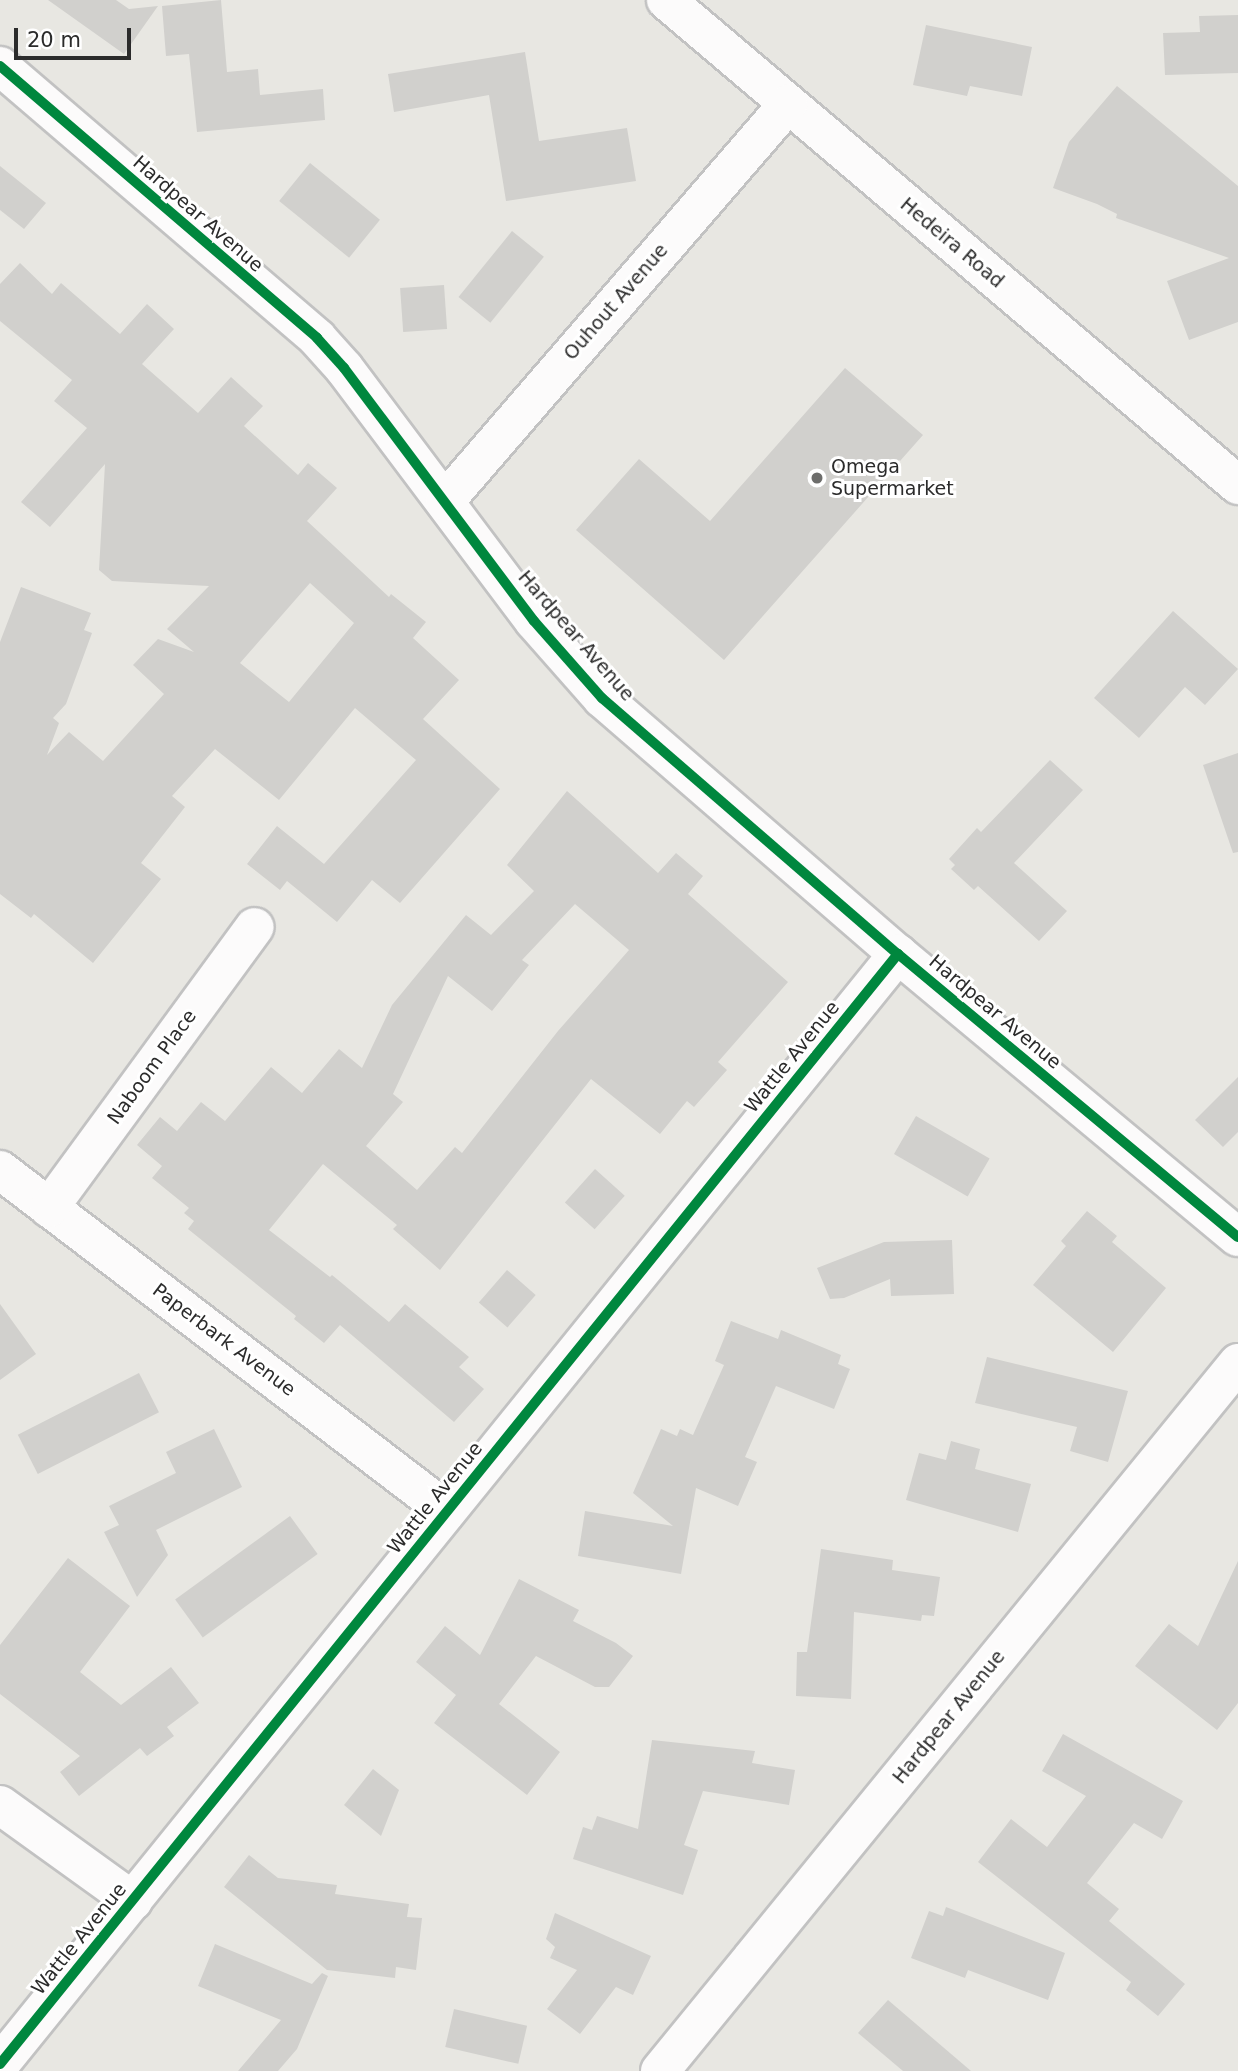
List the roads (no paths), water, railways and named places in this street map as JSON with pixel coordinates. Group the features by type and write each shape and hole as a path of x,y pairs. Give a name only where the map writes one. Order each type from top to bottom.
{"street":[{"name":"Hedeira Road","path":"666,0 1238,485"},
{"name":"Hardpear Avenue","path":"0,66 317,338 344,368 534,621 602,698 898,954 1238,1237"},
{"name":"Ouhout Avenue","path":"445,501 788,104"},
{"name":"Naboom Place","path":"49,1208 255,926"},
{"name":"Wattle Avenue","path":"0,2064 898,954"},
{"name":"Paperbark Avenue","path":"0,1170 447,1511"},
{"name":"Hardpear Avenue","path":"660,2071 1238,1363"},
{"path":"0,1805 133,1901"}],"place":[{"name":"Omega Supermarket","path":"817,478"}]}
